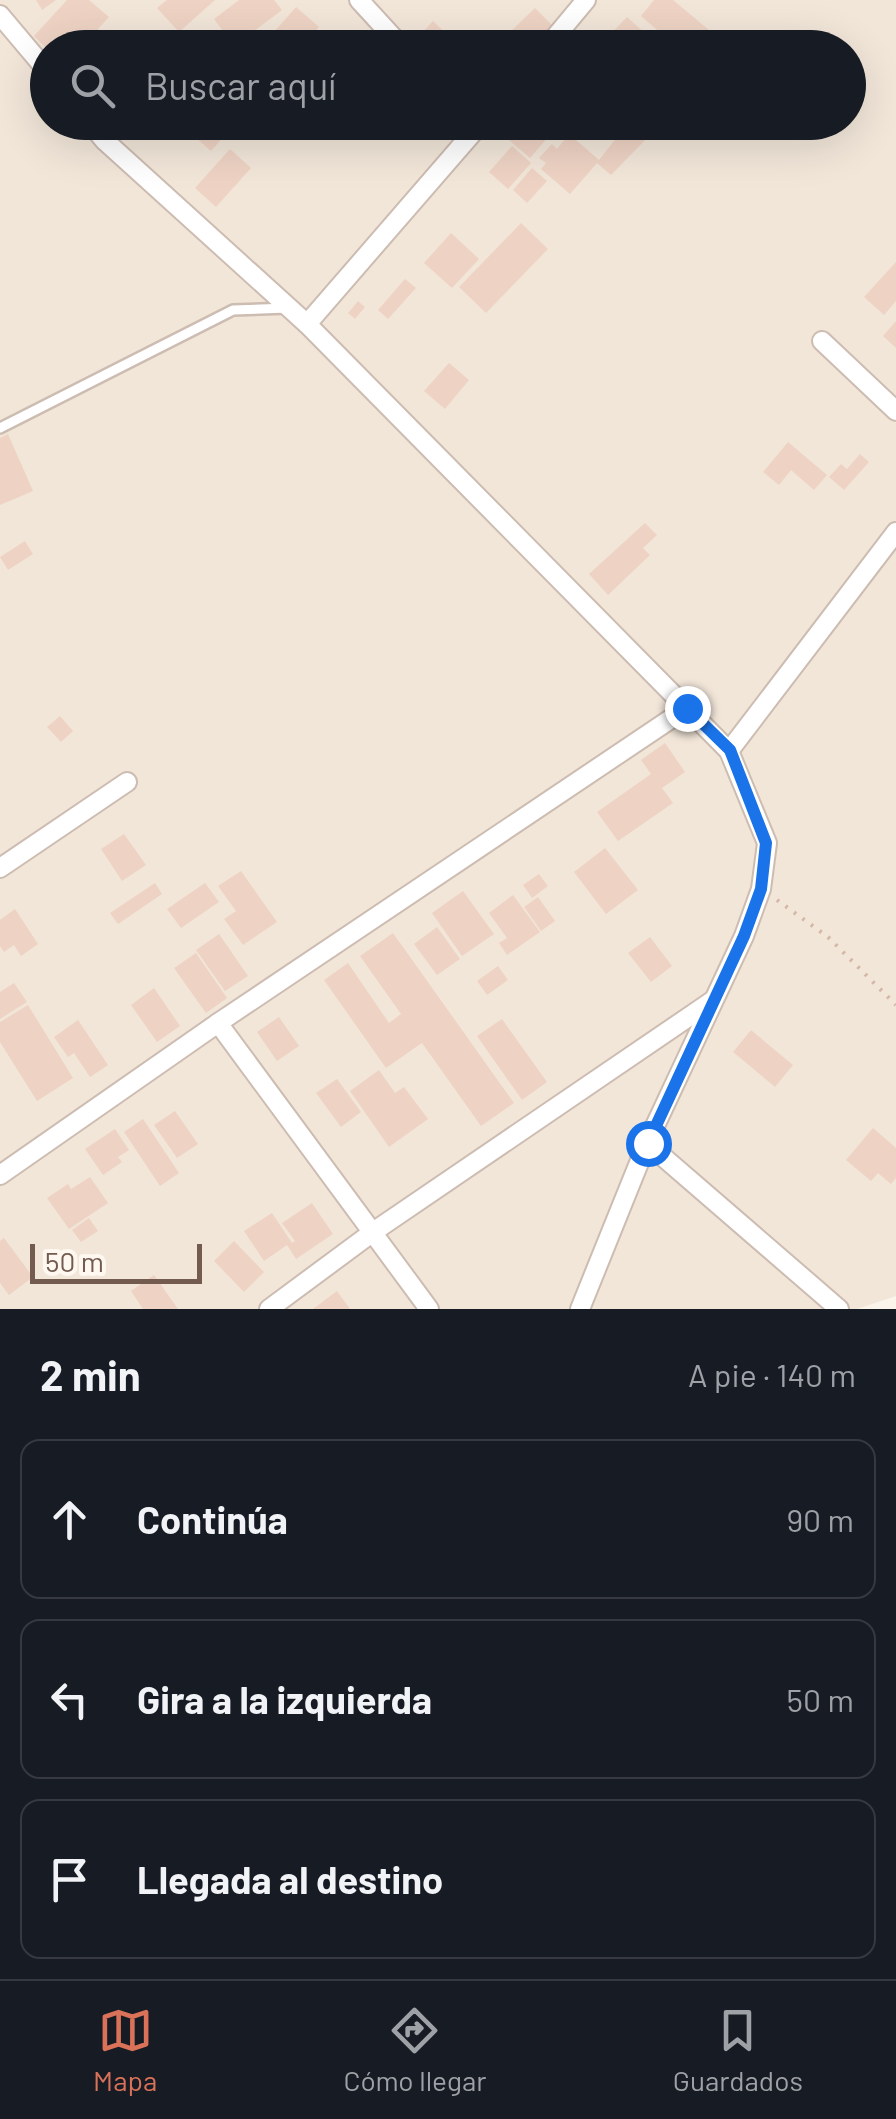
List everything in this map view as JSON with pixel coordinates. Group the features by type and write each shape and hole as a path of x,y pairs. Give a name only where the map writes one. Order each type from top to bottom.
{"street":[{"path":"358,0 386,30"},
{"path":"561,30 586,0"},
{"path":"0,15 30,51"},
{"path":"104,140 306,324 730,750 766,843 761,889 744,936 648,1143 580,1309"},
{"path":"306,324 464,140"},
{"path":"822,341 896,412"},
{"path":"730,750 896,532"},
{"path":"0,1175 687,708"},
{"path":"0,868 126,782"},
{"path":"269,1309 372,1232 712,1001"},
{"path":"218,1024 429,1309"},
{"path":"648,1143 839,1309"}],"lane":[{"path":"0,428 232,310 288,308"}],"path":[{"path":"761,889 828,937 896,1005"}],"shaded area":[{"path":"0,0 896,0 896,1296 857,1309 0,1309"}],"building":[{"path":"36,0 56,0 42,10"},
{"path":"67,0 89,0 109,17 99,30 40,30"},
{"path":"167,0 215,0 181,30 157,8"},
{"path":"239,0 274,0 282,10 255,30 222,30 214,19"},
{"path":"654,0 673,0 709,30 657,30 641,16"},
{"path":"296,7 319,27 316,30 276,30"},
{"path":"535,8 553,26 549,30 512,30"},
{"path":"627,17 641,30 615,30"},
{"path":"433,21 442,30 425,30"},
{"path":"198,140 221,140 211,151"},
{"path":"509,140 546,140 530,158"},
{"path":"564,140 576,140 599,160 615,140 645,140 611,175 597,163 570,194 541,169 546,163 539,158 552,144 557,149"},
{"path":"512,146 531,163 508,189 489,172"},
{"path":"230,149 251,168 216,207 195,188"},
{"path":"532,168 547,181 527,203 513,190"},
{"path":"521,223 548,249 486,313 459,287"},
{"path":"451,233 479,259 452,288 424,263"},
{"path":"896,262 896,301 884,315 864,297"},
{"path":"405,279 416,288 388,319 378,310"},
{"path":"358,301 365,307 355,319 348,313"},
{"path":"896,321 896,348 883,336"},
{"path":"449,363 469,380 445,409 424,391"},
{"path":"8,434 33,491 0,505 0,438"},
{"path":"788,442 827,475 814,490 791,470 779,485 763,472"},
{"path":"860,454 869,462 844,490 829,477 841,464 847,469"},
{"path":"645,523 657,535 643,548 650,555 608,595 589,574"},
{"path":"25,541 33,554 8,570 0,557"},
{"path":"60,716 73,731 61,742 47,727"},
{"path":"665,743 685,772 662,788 673,803 618,841 597,812 651,774 641,760"},
{"path":"124,834 146,865 122,881 101,849"},
{"path":"605,848 638,890 606,914 574,872"},
{"path":"241,871 277,922 243,945 224,919 236,911 218,886"},
{"path":"539,874 548,886 532,898 523,885"},
{"path":"155,883 162,894 118,924 110,913"},
{"path":"205,883 219,902 181,928 167,909"},
{"path":"463,891 494,934 462,956 432,913"},
{"path":"513,895 540,932 507,955 499,943 507,938 489,913"},
{"path":"538,897 555,921 541,931 524,907"},
{"path":"15,909 38,944 21,956 14,945 4,952 0,946 0,920"},
{"path":"437,927 460,959 437,975 414,944"},
{"path":"393,933 514,1103 481,1126 422,1043 386,1068 324,980 348,963 389,1023 401,1014 360,956"},
{"path":"219,934 248,976 225,991 196,950"},
{"path":"650,937 672,966 651,982 628,953"},
{"path":"196,953 227,998 206,1013 174,968"},
{"path":"498,966 508,980 487,995 477,981"},
{"path":"14,983 27,1002 0,1019 0,992"},
{"path":"154,988 180,1026 157,1042 131,1005"},
{"path":"28,1005 73,1078 37,1101 0,1042 0,1022"},
{"path":"279,1017 299,1046 277,1061 257,1032"},
{"path":"502,1019 547,1082 522,1100 477,1036"},
{"path":"78,1020 108,1065 90,1077 74,1053 68,1057 54,1037"},
{"path":"751,1030 793,1065 775,1087 733,1052"},
{"path":"379,1070 395,1093 404,1087 428,1119 389,1147 350,1091"},
{"path":"337,1079 361,1112 341,1127 316,1093"},
{"path":"175,1111 198,1144 177,1158 154,1125"},
{"path":"143,1119 179,1173 160,1186 124,1132"},
{"path":"873,1128 896,1148 896,1178 891,1184 878,1173 871,1181 846,1160"},
{"path":"115,1129 129,1150 118,1157 122,1162 103,1175 85,1149"},
{"path":"90,1177 108,1203 69,1229 47,1198 68,1184 71,1189"},
{"path":"312,1203 333,1234 296,1259 287,1245 264,1261 244,1231 272,1213 292,1243 295,1241 282,1223"},
{"path":"89,1218 98,1231 81,1242 72,1230"},
{"path":"4,1238 33,1277 9,1295 0,1283 0,1241"},
{"path":"234,1241 264,1272 244,1292 214,1261"},
{"path":"154,1275 178,1309 143,1309 131,1291"},
{"path":"337,1291 350,1309 313,1309"}],"route":[{"path":"648,1143 744,936 761,889 766,843 730,750 687,708"}]}
